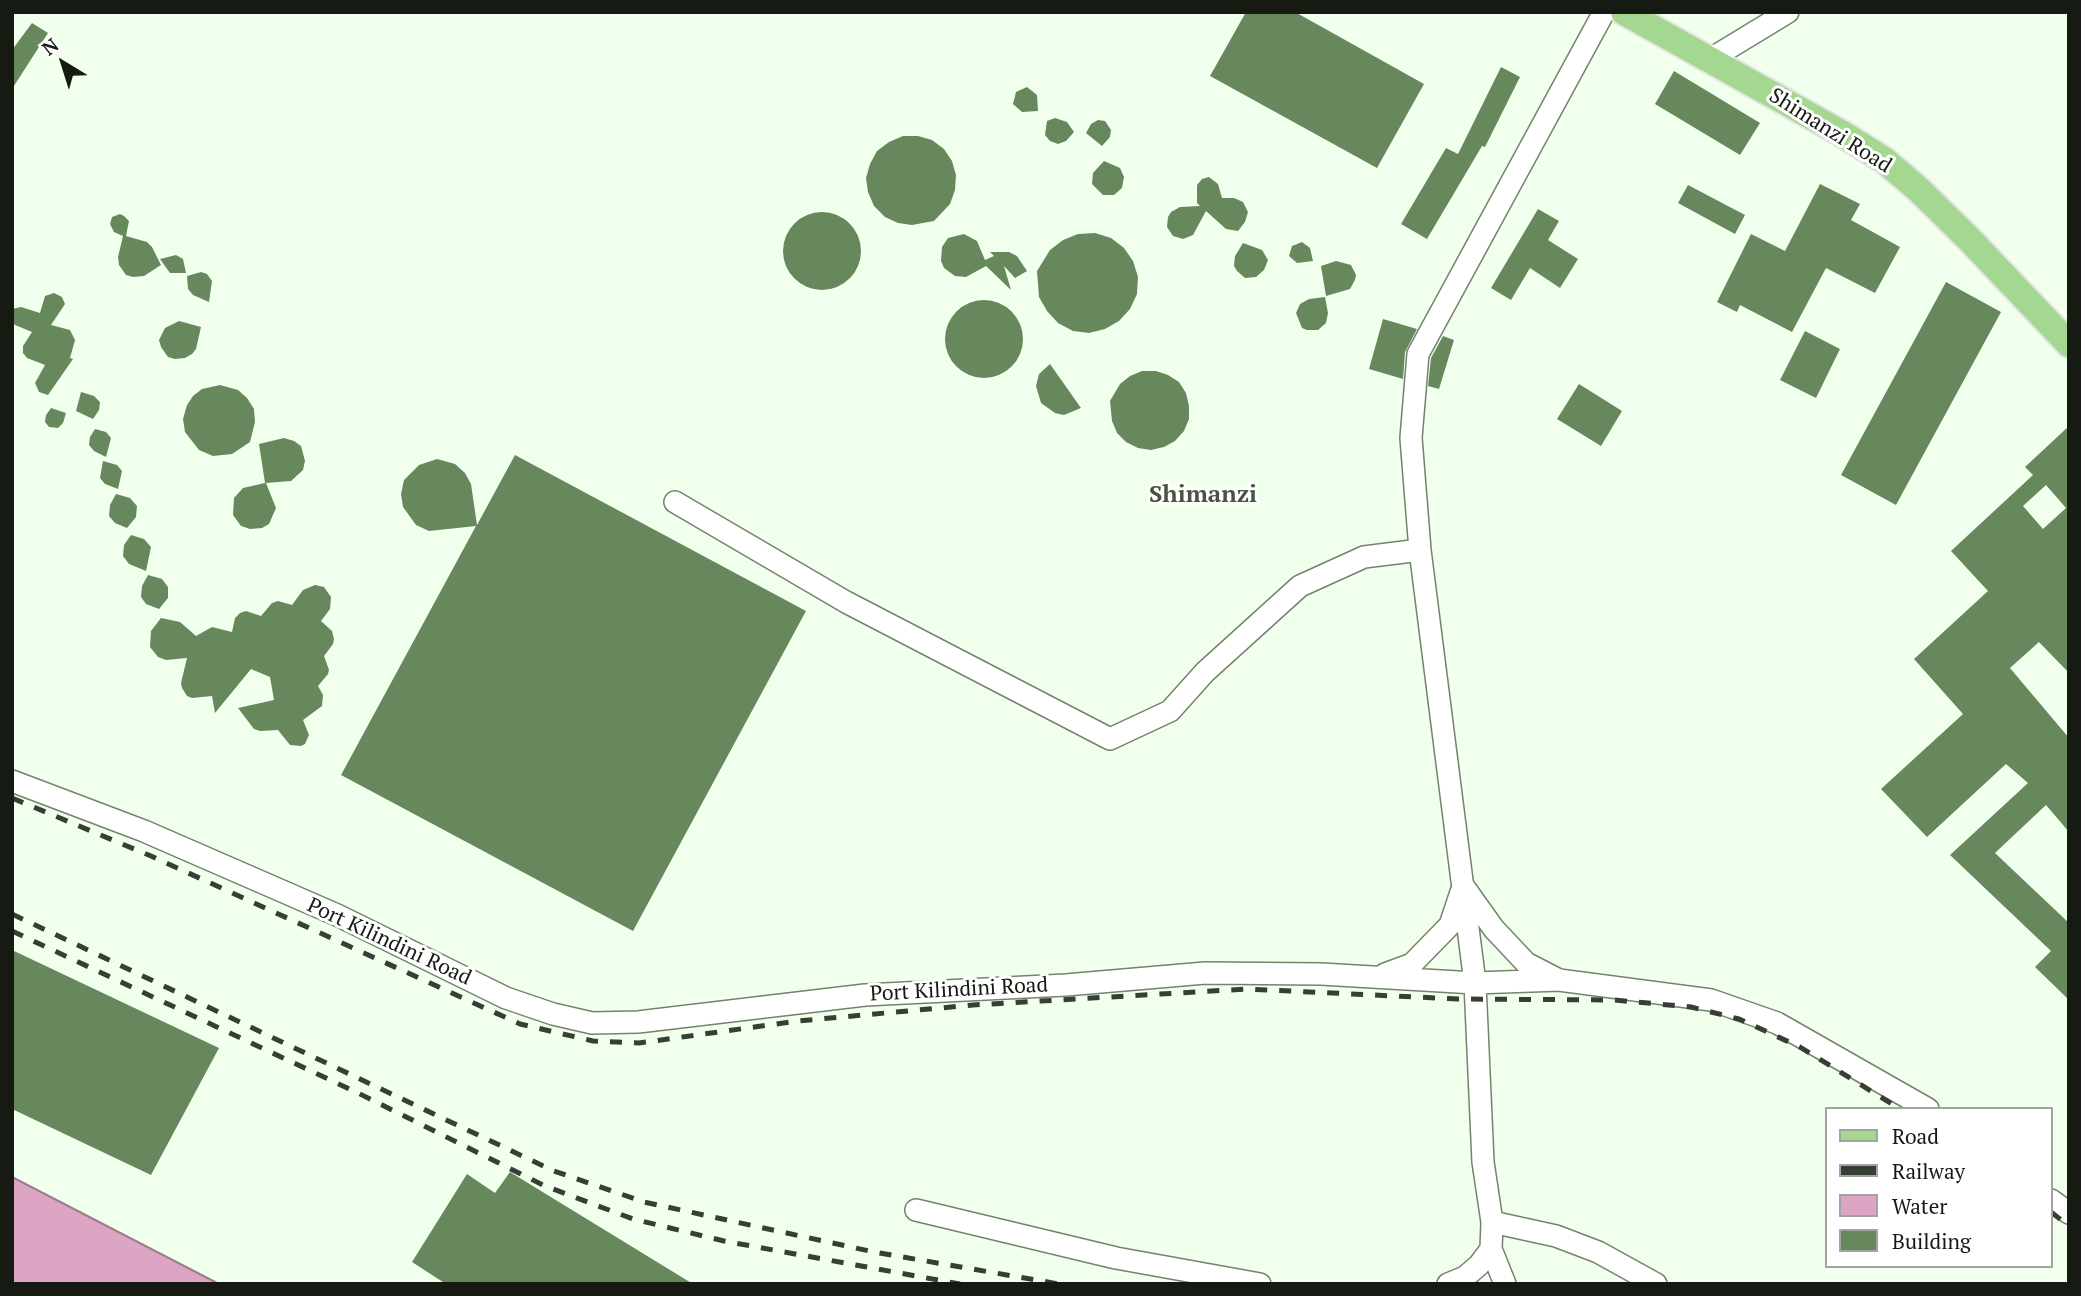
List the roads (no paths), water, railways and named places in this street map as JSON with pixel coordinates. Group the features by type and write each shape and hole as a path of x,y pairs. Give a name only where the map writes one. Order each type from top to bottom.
{"main road":[{"name":"Shimanzi Road","path":"1624,12 1841,133 1884,160 1961,231 2069,344"}],"lane":[{"path":"1505,1284 1491,1249 1492,1222 1483,1162 1475,983 1420,550 1412,438 1418,354 1604,12"},
{"path":"1709,60 1788,12"},
{"path":"675,502 846,603 1110,738 1170,711 1205,672 1300,586 1364,557 1420,550"},
{"name":"Port Kilindini Road","path":"12,781 144,831 337,915 506,998 553,1014 592,1023 638,1022 865,995 1066,985 1205,973 1321,974 1475,983 1559,980 1711,1000 1777,1023 1924,1107"},
{"path":"1377,977 1412,964 1426,951 1450,925 1463,886"},
{"path":"1463,886 1494,929 1526,963 1559,980"},
{"path":"2053,1201 2069,1213"},
{"path":"916,1210 1116,1258 1260,1284"},
{"path":"1492,1222 1556,1236 1598,1252 1656,1284"},
{"path":"1448,1284 1465,1277 1491,1249"}],"water":[{"path":"12,1177 219,1284 12,1284"}],"railway":[{"path":"12,798 151,856 520,1024 593,1041 639,1043 798,1021 973,1005 1247,989 1458,999 1614,1000 1691,1007 1739,1019 1800,1047 1897,1107"},
{"path":"12,914 554,1171 644,1202 874,1252 1059,1284"},
{"path":"12,931 358,1093 545,1186 633,1219 724,1241 960,1284"},
{"path":"2053,1214 2069,1226"}],"district":[{"name":"Shimanzi","path":"1203,495"}]}
